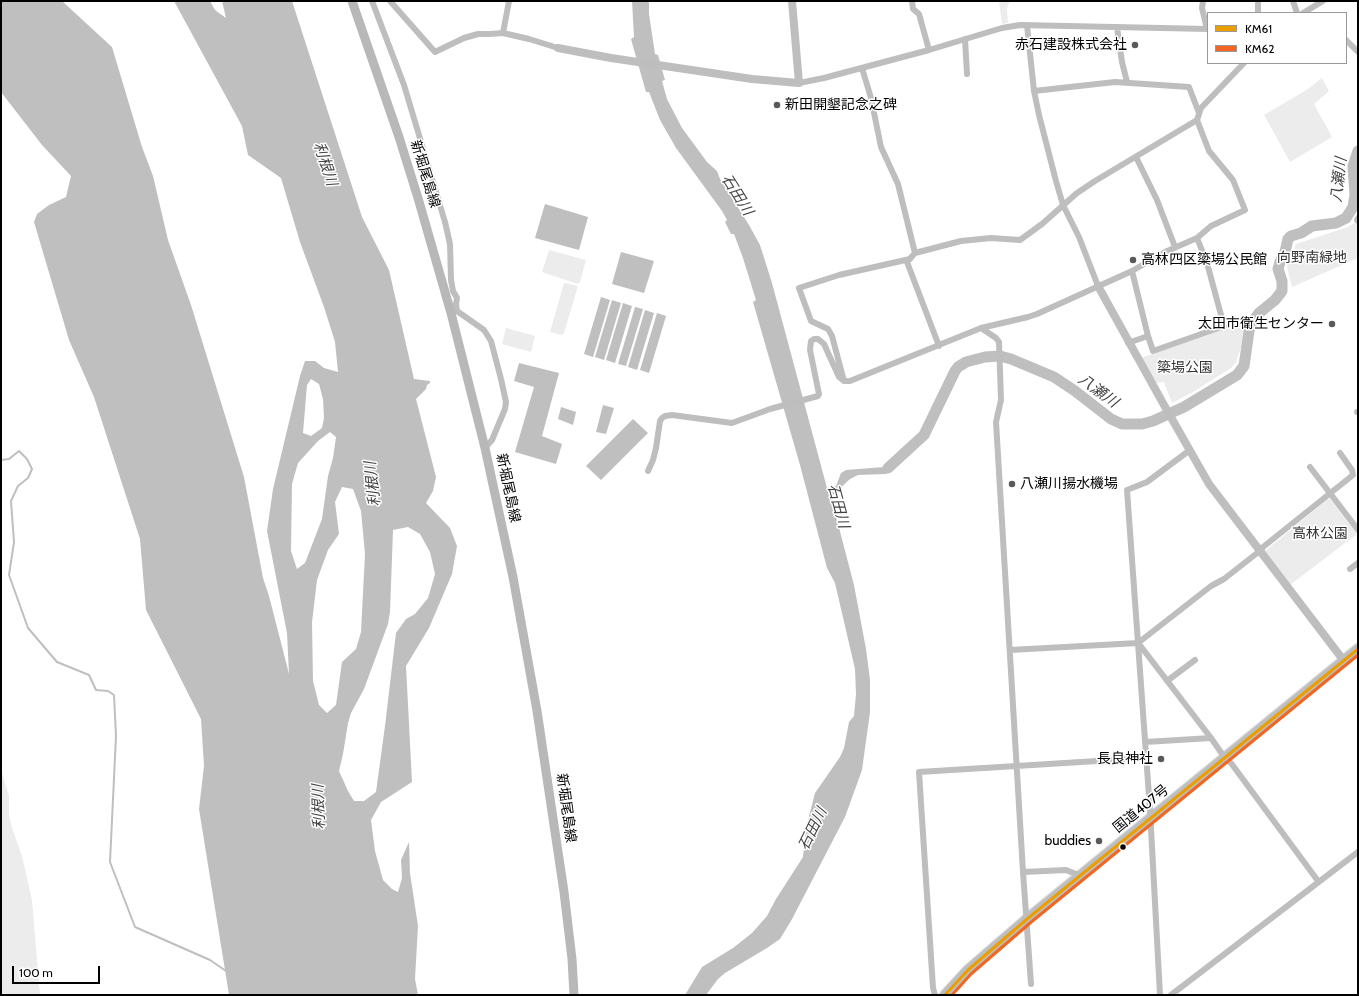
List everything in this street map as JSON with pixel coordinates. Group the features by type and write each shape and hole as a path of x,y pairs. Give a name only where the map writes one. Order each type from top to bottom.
{"highway":[{"name":"国道407号","path":"945,995 968,970 1027,919 1358,649"}],"main road":[{"name":"新堀尾島線","path":"352,1 412,179 454,312 485,448 513,576 537,711 564,892 572,959 574,995"}],"street":[{"path":"372,1 404,85 445,222 450,244 451,280 457,298 454,312 484,330 491,341 501,379 506,402 505,409 492,440 485,448"},
{"path":"390,1 435,52 464,38 478,34 502,34 530,39 558,48 621,60 758,80 799,83 824,78 929,50 1002,28 1027,25 1207,29 1202,8 1203,1"},
{"path":"502,34 509,1"},
{"path":"792,1 799,83"},
{"path":"912,1 913,10 919,14 929,50"},
{"path":"1258,1 1258,12"},
{"path":"1292,1 1297,12"},
{"path":"1313,11 1323,1"},
{"path":"1027,25 1034,91 1045,142 1063,205 1079,238 1098,286 1128,343 1209,484 1261,550 1344,661"},
{"path":"1117,27 1122,62 1127,82"},
{"path":"966,39 967,74"},
{"path":"1347,41 1358,52"},
{"path":"939,346 907,262 915,253 961,241 991,238 1020,240 1095,181 1136,157 1198,117 1201,108 1243,64"},
{"path":"862,68 871,98 881,147 898,184 915,253"},
{"path":"648,471 654,454 660,421 665,416 672,415 732,423 776,408 816,397 819,394 810,350 811,341 814,339 818,339 824,344 836,372 844,381 850,381 981,328 1028,317 1132,271 1175,247 1198,238 1210,226 1244,210 1233,180 1209,151 1189,87 1115,82 1034,91"},
{"path":"1136,157 1157,200 1175,247"},
{"path":"1358,218 1356,220 1358,221"},
{"path":"1132,271 1153,351 1224,326 1207,263 1198,238"},
{"path":"844,381 832,336 828,329 811,321 799,288 839,275 910,259"},
{"path":"981,328 996,338 999,342 1001,400 996,422 1023,872 1032,984"},
{"path":"1128,343 1148,336"},
{"path":"1160,995 1145,742 1127,490 1148,482 1190,450"},
{"path":"1010,650 1138,643 1198,596 1224,579 1353,475 1352,470 1340,453"},
{"path":"1310,467 1357,527"},
{"path":"1350,569 1358,563"},
{"path":"1138,643 1225,758 1231,763 1318,882"},
{"path":"1167,681 1196,660"},
{"path":"1145,742 1211,738"},
{"path":"935,995 933,988 918,772 1146,758"},
{"path":"1171,995 1358,852"},
{"path":"1023,872 1066,870 1081,876"}],"green space":[{"path":"999,1 1010,1 1007,8 1008,23 1002,24"},
{"path":"1322,78 1329,91 1314,104 1332,137 1290,162 1264,115 1308,89"},
{"name":"向野南緑地","path":"1356,222 1358,225 1358,258 1292,287 1287,267 1296,244 1348,227"},
{"path":"549,250 586,260 580,282 578,284 542,272"},
{"path":"564,283 578,286 564,333 561,335 550,332"},
{"name":"簗場公園","path":"1244,322 1241,347 1236,362 1231,368 1193,392 1172,403 1164,382 1156,383 1141,358"},
{"path":"506,328 535,336 531,352 502,344"},
{"name":"高林公園","path":"1328,499 1330,499 1357,534 1290,585 1265,551"},
{"path":"1,769 9,796 9,814 12,828 22,856 32,900 40,995 1,995"}],"water":[{"name":"利根川","path":"1,1 62,1 112,47 142,147 153,176 168,240 191,305 244,477 263,578 289,674 287,633 267,531 273,489 300,376 305,361 315,361 324,368 338,372 335,342 300,242 281,178 248,155 242,126 174,1 210,1 215,10 226,18 222,1 292,1 362,217 389,270 414,379 430,381 426,389 416,399 436,477 433,491 426,503 450,528 457,546 452,574 429,628 406,666 412,782 381,802 371,820 375,851 383,880 392,889 398,892 402,878 401,860 409,842 410,873 418,926 415,979 418,995 229,995 199,809 204,766 201,719 146,610 140,539 94,397 69,340 34,222 37,214 49,205 66,197 71,176 42,145 1,92","holes":["311,379 319,384 323,399 324,418 322,428 311,436 303,433 307,385","330,432 336,437 333,458 328,476 322,519 305,563 297,569 291,551 292,484 298,463 318,441","342,487 353,489 361,511 365,554 361,632 356,649 342,662 336,705 327,713 319,705 313,681 312,622 317,580 328,550 339,534 335,502","408,527 420,534 430,552 435,574 428,598 415,614 406,619 396,633 376,792 364,801 354,801 339,771 351,713 364,689 388,624 390,612 393,530"]},
{"name":"石田川","path":"632,1 649,1 649,14 655,54 658,55 665,80 662,81 667,99 682,128 707,162 717,171 720,179 760,245 772,283 827,488 829,489 836,486 841,473 846,470 884,467 892,461 905,457 886,474 858,475 850,479 833,495 832,501 854,585 866,649 870,680 870,712 862,770 845,817 791,921 780,939 725,973 718,979 706,995 685,995 702,967 733,948 752,933 767,916 803,857 806,828 815,793 840,757 844,748 849,722 854,716 856,694 855,669 835,583 827,568 800,465 753,302 756,300 743,258 734,234 731,234 725,222 727,220 722,211 676,148 660,120 649,92 646,92 631,39 634,37"},
{"path":"545,204 588,217 579,250 535,238"},
{"path":"621,252 654,261 644,293 612,284"},
{"path":"601,297 610,300 593,357 584,354"},
{"path":"612,300 621,303 604,360 595,357"},
{"path":"623,303 632,306 615,363 606,360"},
{"path":"635,307 643,309 626,366 618,364"},
{"path":"645,310 654,313 637,370 628,367"},
{"path":"657,313 666,316 649,373 640,370"},
{"path":"519,363 559,373 542,436 562,444 556,464 515,452 534,387 514,381"},
{"path":"603,405 614,408 606,434 596,432"},
{"path":"561,407 576,412 573,425 558,419"},
{"path":"633,419 648,433 601,480 586,466"}],"waterway":[{"name":"八瀬川","path":"888,468 924,435 955,371 966,362 985,357 1000,356 1011,359 1054,377 1111,419 1122,424 1142,424 1153,421 1184,407 1237,375 1244,366 1251,324 1259,313 1275,300 1282,291 1282,281 1278,269 1285,252 1288,239 1291,236 1301,233 1312,226 1336,223 1346,218 1353,207 1355,195 1353,166 1358,151"},
{"path":"1,460 9,459 19,451 27,459 32,469 28,478 18,486 11,501 14,542 9,575 28,628 57,662 89,675 96,690 108,691 114,695 116,736 110,862 135,927 210,960 226,971"}],"transit line":[{"name":"KM61","path":"945,995 968,970 1027,919 1358,649"},
{"name":"KM62","path":"952,995 971,974 1030,923 1358,655"}],"place":[{"name":"赤石建設株式会社","path":"1135,45"},
{"name":"新田開墾記念之碑","path":"777,105"},
{"name":"高林四区簗場公民館","path":"1133,260"},
{"name":"太田市衛生センター","path":"1332,324"},
{"name":"八瀬川揚水機場","path":"1012,484"},
{"name":"長良神社","path":"1161,759"},
{"name":"buddies","path":"1099,841"}]}
